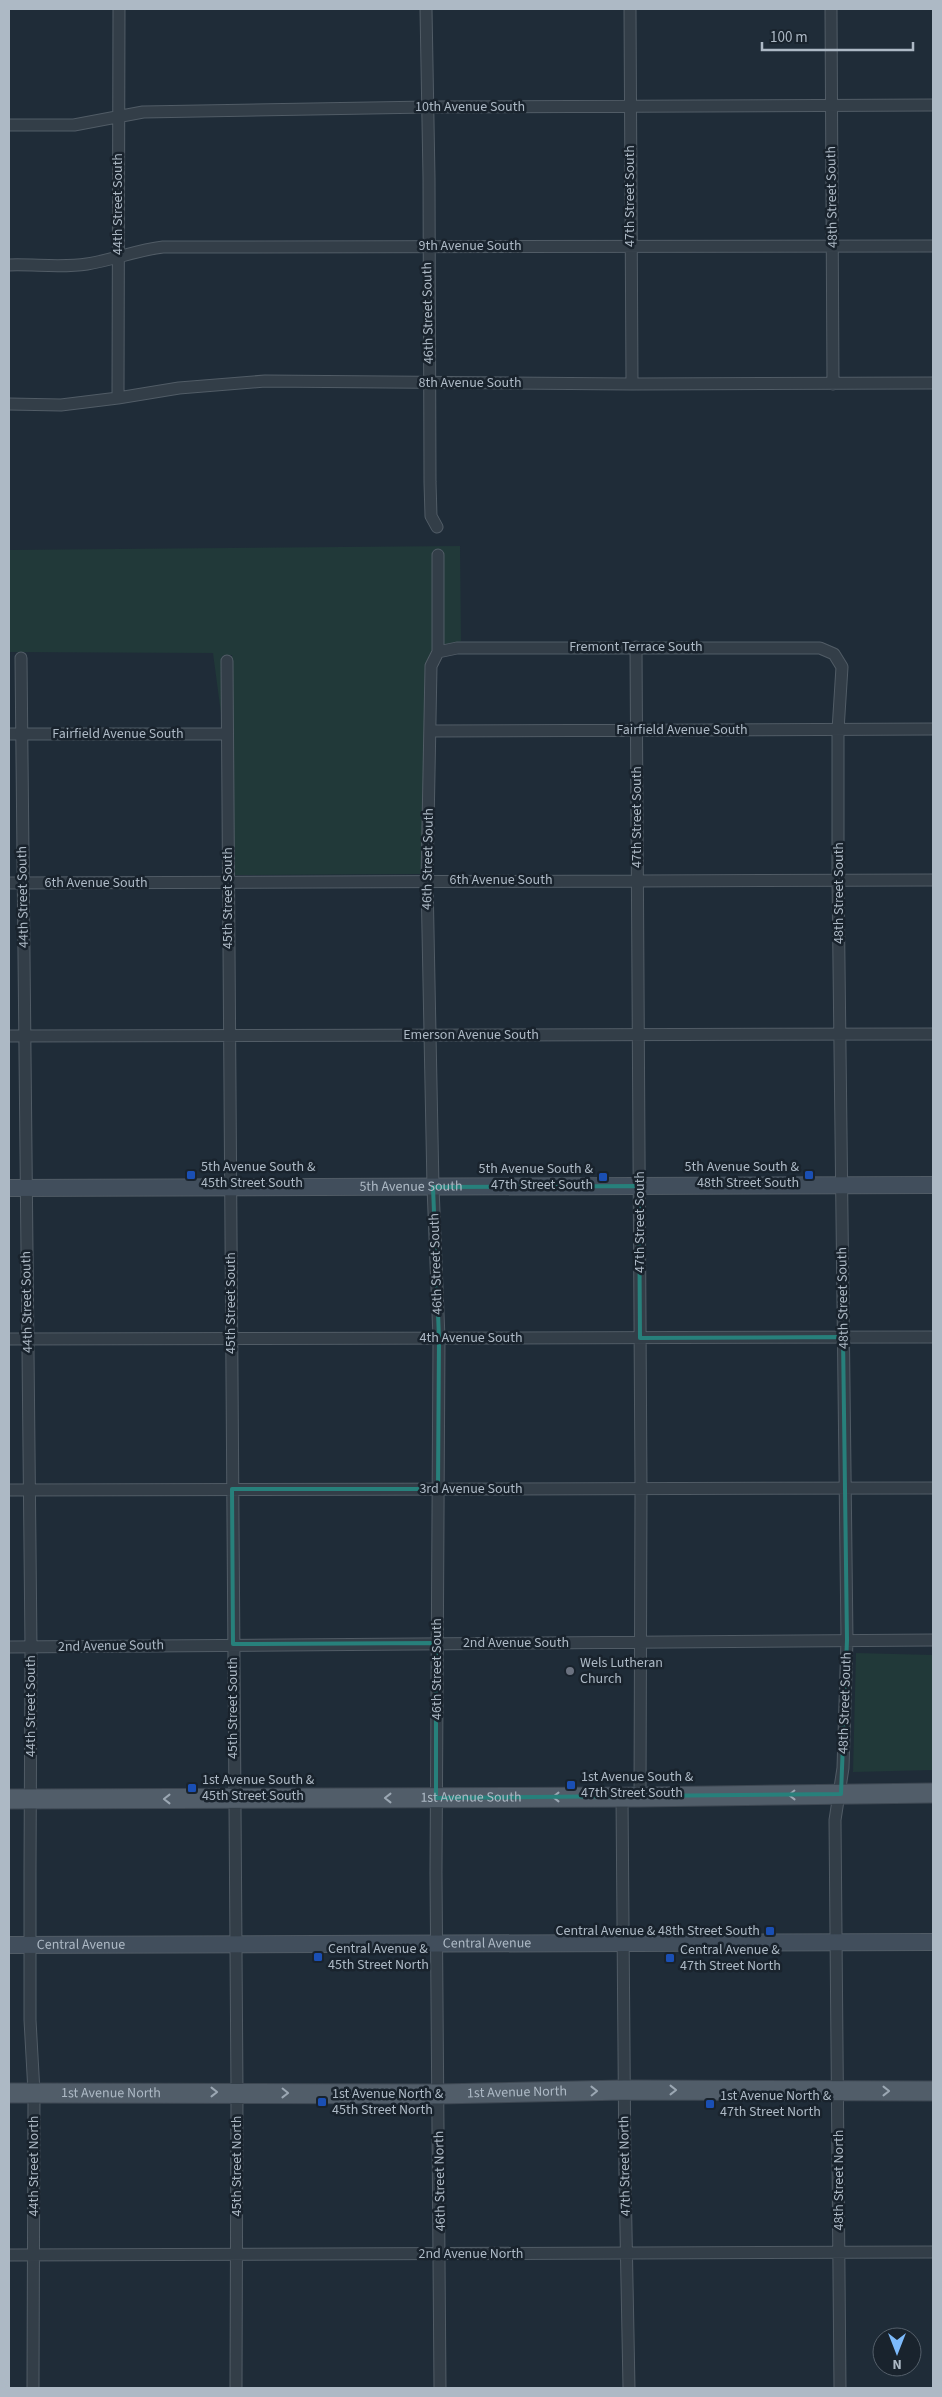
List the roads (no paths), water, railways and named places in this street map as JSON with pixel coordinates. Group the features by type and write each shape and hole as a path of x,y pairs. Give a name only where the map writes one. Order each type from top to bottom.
{"main road":[{"name":"5th Avenue South","path":"9,1188 933,1185"},
{"name":"1st Avenue South","path":"9,1799 631,1797 933,1793"},
{"name":"Central Avenue","path":"9,1945 933,1942"},
{"name":"1st Avenue North","path":"9,2093 236,2092 439,2094 624,2090 933,2091"}],"street":[{"name":"44th Street South","path":"118,398 119,9"},
{"name":"46th Street South","path":"426,9 431,516 437,527"},
{"name":"47th Street South","path":"630,9 632,384"},
{"name":"48th Street South","path":"831,9 833,384"},
{"name":"10th Avenue South","path":"9,126 74,126 143,112 428,107 933,105"},
{"name":"9th Avenue South","path":"9,264 85,264 118,258 139,250 163,247 428,245 630,247 933,246"},
{"name":"8th Avenue South","path":"9,404 61,405 179,388 265,381 632,384 933,383"},
{"name":"46th Street South","path":"436,1944 439,1338 429,1035 427,880 431,666 438,652 438,555"},
{"name":"47th Street South","path":"624,1944 640,1643 641,1488 636,647"},
{"name":"Fremont Terrace South","path":"438,652 457,648 636,647 820,648 834,654"},
{"name":"48th Street South","path":"834,654 842,667 838,730 838,880 847,1640 841,1794 835,1820 836,1943"},
{"name":"44th Street South","path":"21,658 30,1490 31,1945"},
{"name":"45th Street South","path":"227,661 235,1944"},
{"name":"Fairfield Avenue South","path":"431,731 933,729"},
{"name":"Fairfield Avenue South","path":"9,734 227,734"},
{"name":"6th Avenue South","path":"9,883 427,880 933,880"},
{"name":"Emerson Avenue South","path":"9,1036 933,1034"},
{"name":"4th Avenue South","path":"9,1339 933,1337"},
{"name":"3rd Avenue South","path":"9,1490 933,1488"},
{"name":"2nd Avenue South","path":"9,1647 933,1640"},
{"name":"48th Street North","path":"836,1943 840,2388"},
{"name":"45th Street North","path":"235,1944 236,2388"},
{"name":"46th Street North","path":"436,1944 439,2094 440,2388"},
{"name":"47th Street North","path":"624,1944 624,2090 629,2388"},
{"name":"44th Street North","path":"31,1945 30,2020 34,2092 33,2388"},
{"name":"2nd Avenue North","path":"9,2255 933,2252"}],"place":[{"name":"5th Avenue South & 45th Street South","path":"191,1175"},
{"name":"5th Avenue South & 48th Street South","path":"809,1175"},
{"name":"5th Avenue South & 47th Street South","path":"603,1177"},
{"name":"Wels Lutheran Church","path":"570,1671"},
{"name":"1st Avenue South & 47th Street South","path":"571,1785"},
{"name":"1st Avenue South & 45th Street South","path":"192,1788"},
{"name":"Central Avenue & 48th Street South","path":"770,1931"},
{"name":"Central Avenue & 45th Street North","path":"318,1957"},
{"name":"Central Avenue & 47th Street North","path":"670,1958"},
{"name":"1st Avenue North & 45th Street North","path":"322,2102"},
{"name":"1st Avenue North & 47th Street North","path":"710,2104"}]}
